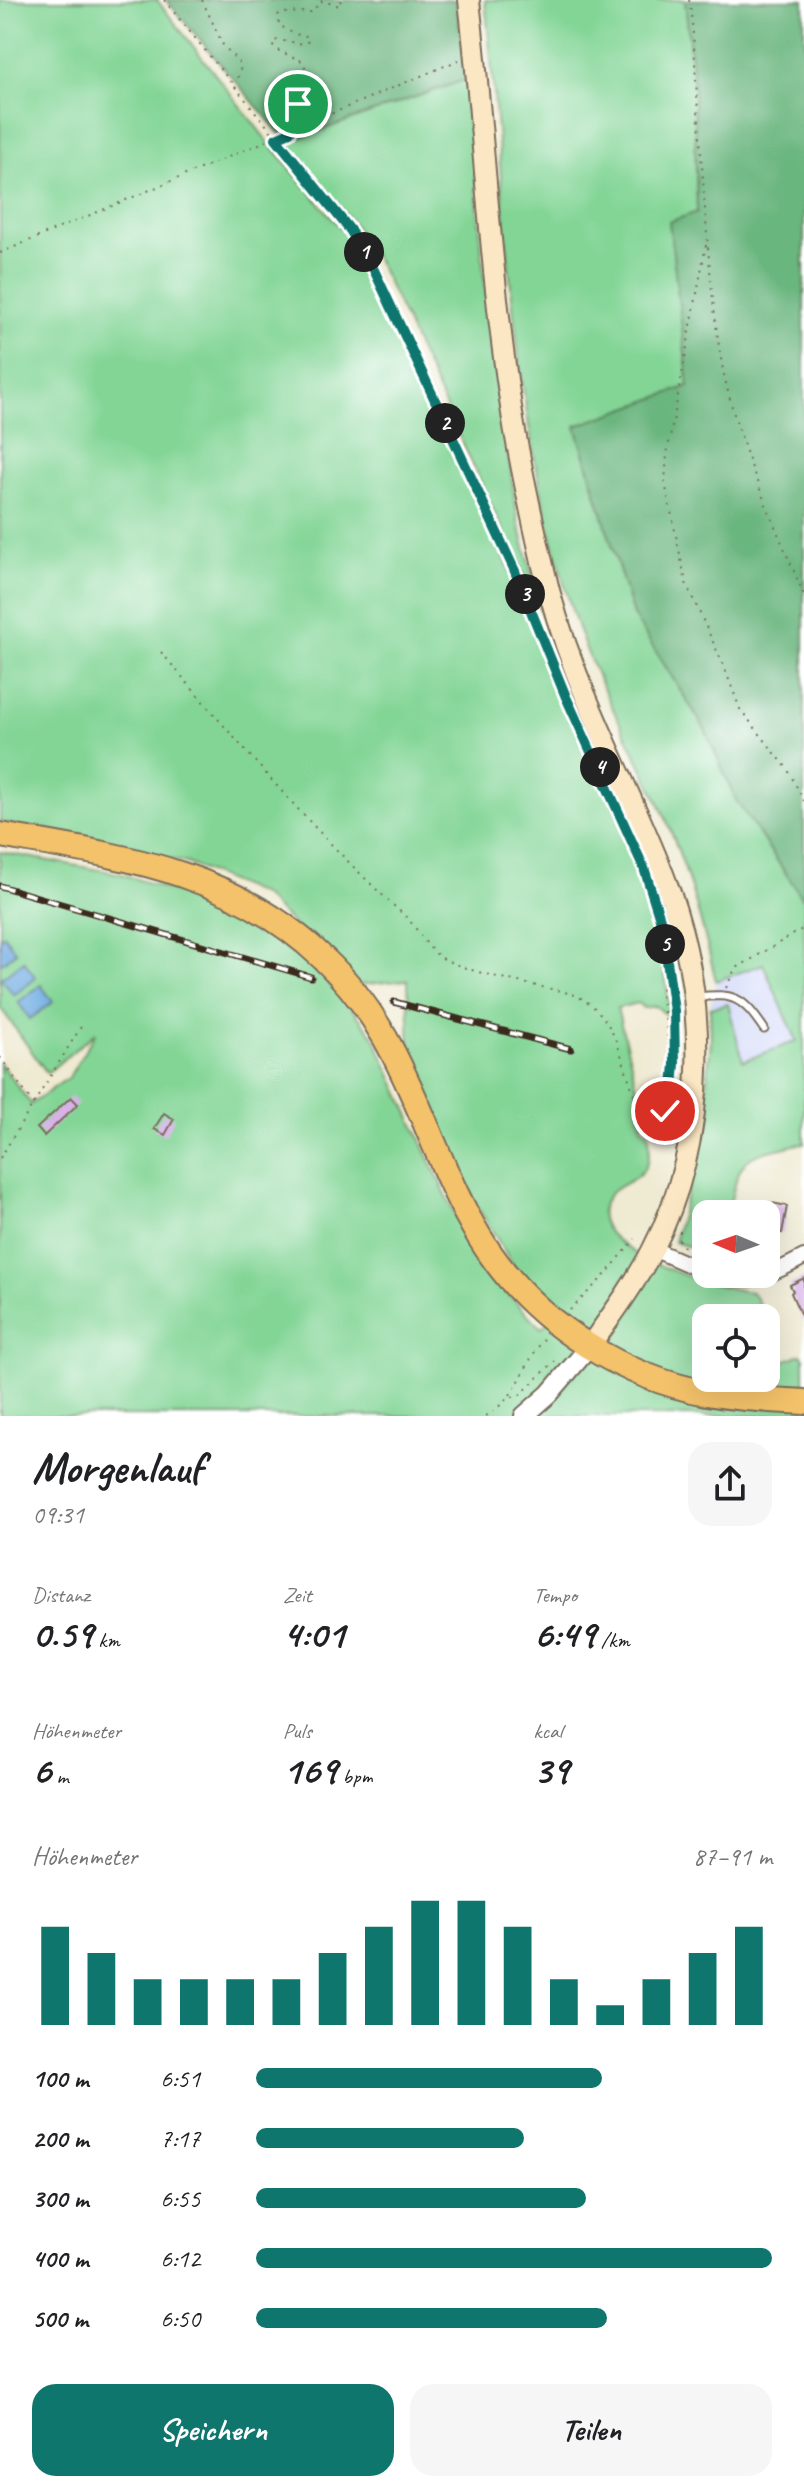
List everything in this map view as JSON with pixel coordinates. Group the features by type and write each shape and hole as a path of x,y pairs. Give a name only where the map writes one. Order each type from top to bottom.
{"main road":[{"path":"469,0 509,390 544,569 558,627 581,690 641,821 674,904 702,996 691,1125 673,1200 644,1244 627,1295 590,1346"},
{"path":"0,835 132,859 202,880 263,911 317,952 378,1023 414,1092 452,1185 492,1257 544,1314 590,1346 635,1371 693,1390 804,1402"}],"street":[{"path":"644,1244 692,1266"},
{"path":"780,1270 804,1257"},
{"path":"528,1415 590,1346"}],"lane":[{"path":"702,996 728,995 739,999 764,1029"}],"path":[{"path":"164,0 334,208 370,262 501,542 573,711"},
{"path":"202,0 223,45 241,65 239,76 231,83"},
{"path":"290,132 305,67 302,61 278,51 272,43 277,40 305,44 309,40 279,25 278,15 311,12 322,1 340,6 341,0"},
{"path":"689,0 695,41 707,241 720,352 728,390 760,485 804,595"},
{"path":"0,253 456,62"},
{"path":"707,241 667,454 667,498 686,583 740,709 787,768 804,801"},
{"path":"799,582 804,588"},
{"path":"161,652 271,781 326,841 409,921 430,949 457,964 572,994 593,1004 609,1025 639,1108 657,1139 673,1086 675,1032 668,959 659,915"},
{"path":"702,996 727,988 735,969 804,928"},
{"path":"668,959 661,995 673,1078"},
{"path":"0,1158 84,1022"},
{"path":"0,1057 34,1105"},
{"path":"681,1226 679,1240 689,1250"},
{"path":"566,1314 605,1275 644,1244"},
{"path":"486,1416 511,1396 536,1349 548,1335"},
{"path":"511,1396 520,1395 552,1361 571,1368"}],"shaded area":[{"path":"763,964 797,1042 743,1061 728,1004 710,1008 716,981"}],"green space":[{"path":"0,0 157,0 269,143 344,232 370,273 493,531 562,700 599,772 640,864 658,920 671,1019 656,1006 643,1008 638,1003 617,1008 638,1091 642,1128 648,1132 649,1151 646,1165 640,1173 607,1198 602,1209 604,1225 636,1254 692,1278 692,1288 731,1288 752,1292 759,1304 692,1304 692,1392 780,1392 780,1354 784,1361 801,1354 804,1358 804,1416 0,1416 0,1063 31,1104 69,1077 96,1032 47,1073 0,1007 0,964 16,952 3,935 0,938 0,852 122,874 237,913 304,958 373,1035 455,1215 496,1282 541,1328 561,1311 513,1265 476,1204 410,1058 408,980 358,985 262,895 187,863 0,822"},
{"path":"166,0 456,0 467,79 287,142"},
{"path":"485,0 685,0 694,89 697,213 670,222 689,387 576,426 633,615 705,729 736,800 804,900 804,1143 769,1151 748,1160 737,1178 732,1200 692,1200 692,1248 674,1242 700,1145 711,1042 710,1008 728,1004 743,1061 797,1041 763,964 716,981 699,913 677,846 601,684 572,610 551,536 523,384"},
{"path":"685,0 804,0 804,900 736,800 705,729 633,615 576,426 689,386 669,222 697,212 694,89"},
{"path":"467,79 484,277 494,354 518,521 543,616 380,266 355,226 288,142"}],"water":[{"path":"4,935 16,952 0,964 0,938"},
{"path":"24,961 36,978 14,995 1,978"},
{"path":"41,985 53,1002 30,1019 18,1002"}],"building":[{"path":"71,1097 78,1104 44,1136 37,1128"},
{"path":"164,1113 174,1119 165,1135 154,1129"},
{"path":"780,1205 787,1206 780,1233"},
{"path":"804,1278 804,1322 790,1285"}],"railway":[{"path":"0,886 311,977"},
{"path":"394,1002 571,1049"}],"route":[{"path":"298,104 290,132 276,138 334,208 374,270 514,569 557,677 644,868 662,925 672,986 675,1064 673,1086 668,1091 665,1111"}]}
